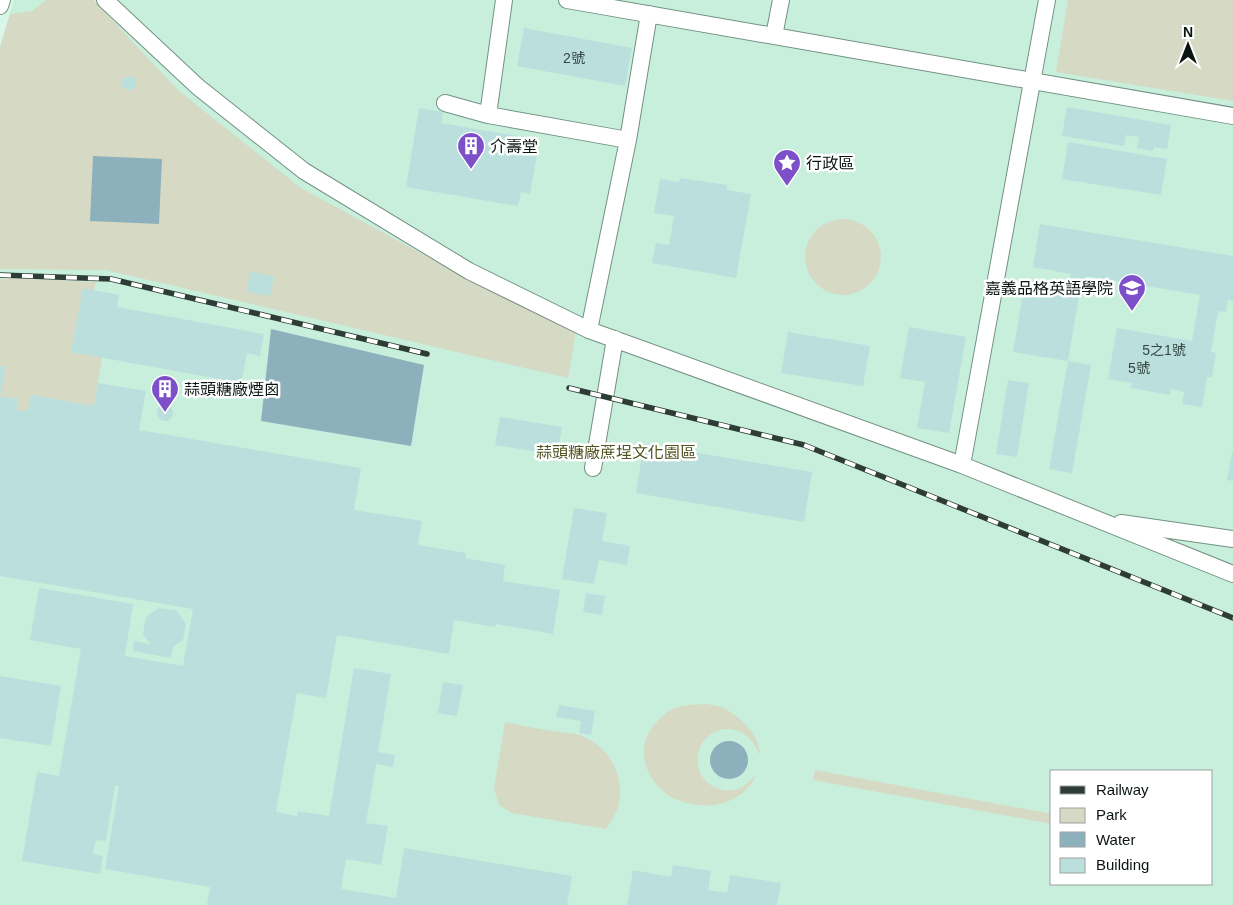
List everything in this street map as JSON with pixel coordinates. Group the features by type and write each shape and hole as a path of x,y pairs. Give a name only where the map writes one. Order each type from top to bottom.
{"lane":[{"path":"0,6 2,0"},
{"path":"106,0 198,87 304,171 469,271 589,330 962,465 1233,574"},
{"path":"488,114 504,0"},
{"path":"566,0 1233,116"},
{"path":"774,36 781,0"},
{"path":"962,465 1047,0"},
{"path":"589,330 628,140 649,14"},
{"path":"445,103 488,114 628,140"},
{"path":"594,468 615,340"},
{"path":"1094,519 1233,540"}],"shaded area":[{"name":"蒜頭糖廠蔗埕文化園區","path":"14,0 1233,0 1233,905 0,905 0,47"}],"green space":[{"path":"46,0 93,0 179,91 301,188 463,276 576,331 568,378 106,270 0,269 0,47 10,14 32,11"},
{"path":"1068,0 1233,0 1233,101 1056,72"},
{"path":"843,219 858,222 870,230 878,242 881,257 878,272 870,284 858,292 843,295 828,292 816,284 808,272 805,257 808,242 816,230 828,222"},
{"path":"0,279 96,282 94,291 83,289 71,352 102,357 94,406 31,395 28,411 16,410 18,399 0,397 5,367 0,366"},
{"path":"706,704 723,708 743,722 757,741 760,755 751,740 740,732 729,729 717,731 708,737 701,746 698,758 700,772 709,784 720,789 734,790 746,784 756,774 751,784 734,799 716,805 688,803 668,795 653,780 645,762 644,752 645,742 649,733 663,715 680,706"},
{"path":"505,722 577,734 600,747 613,764 620,784 619,805 606,829 512,813 499,805 494,789"},
{"path":"815,770 1050,814 1050,824 813,780"}],"water":[{"path":"93,156 162,159 159,224 90,221"},
{"path":"271,329 424,365 411,446 261,421"},
{"path":"729,741 743,746 748,760 743,774 729,779 715,774 710,760 715,746"}],"building":[{"path":"524,28 632,48 625,86 517,66"},
{"path":"129,76 136,79 136,87 129,91 122,87 122,79"},
{"path":"1067,107 1171,125 1167,149 1154,147 1153,151 1137,148 1139,137 1126,135 1124,146 1062,136"},
{"name":"介壽堂","path":"419,108 443,112 441,123 530,138 528,152 537,154 530,194 521,192 518,206 406,187"},
{"path":"1068,142 1167,159 1161,195 1062,179"},
{"path":"680,178 727,185 727,190 751,194 736,278 652,263 656,243 669,245 674,216 654,213 660,179 679,182"},
{"path":"1040,224 1233,256 1233,301 1228,300 1226,312 1218,311 1211,352 1216,353 1212,377 1207,377 1202,407 1182,404 1184,392 1171,389 1170,395 1131,388 1132,383 1108,379 1117,328 1192,341 1200,295 1086,276 1083,297 1079,296 1068,361 1013,352 1024,287 1067,294 1071,274 1033,267"},
{"path":"250,272 274,276 270,296 247,292"},
{"path":"83,288 119,295 117,307 264,334 260,356 247,353 241,383 71,352"},
{"path":"909,327 966,337 949,433 917,428 925,382 900,378"},
{"path":"788,332 870,346 863,386 781,373"},
{"path":"1068,361 1091,365 1072,473 1049,469"},
{"path":"0,366 5,367 1,393 0,393"},
{"path":"1008,380 1029,383 1017,457 996,454"},
{"path":"98,383 146,391 139,430 361,468 354,510 422,521 418,545 466,553 465,558 505,565 503,581 560,590 553,634 496,624 495,627 454,620 449,654 337,635 326,698 297,693 276,812 297,816 298,811 329,816 354,668 391,674 378,752 395,755 393,767 376,764 366,823 388,826 381,865 346,859 341,889 396,898 404,848 572,876 567,905 207,905 210,887 105,869 119,786 115,786 106,841 96,840 93,854 103,856 100,874 22,861 37,772 59,776 81,649 30,640 39,588 133,604 125,656 183,666 193,609 0,576 0,397 18,399 16,410 28,411 31,395 94,406"},
{"name":"蒜頭糖廠煙囪","path":"162,405 168,405 173,410 171,419 162,421 157,416 157,410"},
{"path":"500,417 562,427 557,455 495,445"},
{"path":"644,444 812,472 804,522 636,493"},
{"path":"1233,453 1233,481 1227,480"},
{"path":"574,508 607,513 602,541 630,546 627,565 599,560 594,584 562,579"},
{"path":"586,593 605,596 602,615 583,612"},
{"path":"159,608 176,610 186,624 183,640 173,647 171,658 133,651 134,641 150,644 143,634 146,617"},
{"path":"0,676 61,686 51,746 0,738"},
{"path":"443,682 463,685 457,716 438,713"},
{"path":"559,705 595,711 591,735 579,733 581,721 556,717"},
{"path":"673,865 711,871 708,890 727,893 730,875 781,883 777,905 627,905 633,870 671,877"}],"railway":[{"path":"0,275 111,279 427,354"},
{"path":"569,388 804,445 1233,618"}],"place":[{"name":"介壽堂","path":"471,170"},
{"name":"行政區","path":"787,187"},
{"name":"嘉義品格英語學院","path":"1132,312"},
{"name":"蒜頭糖廠煙囪","path":"165,413"}]}
